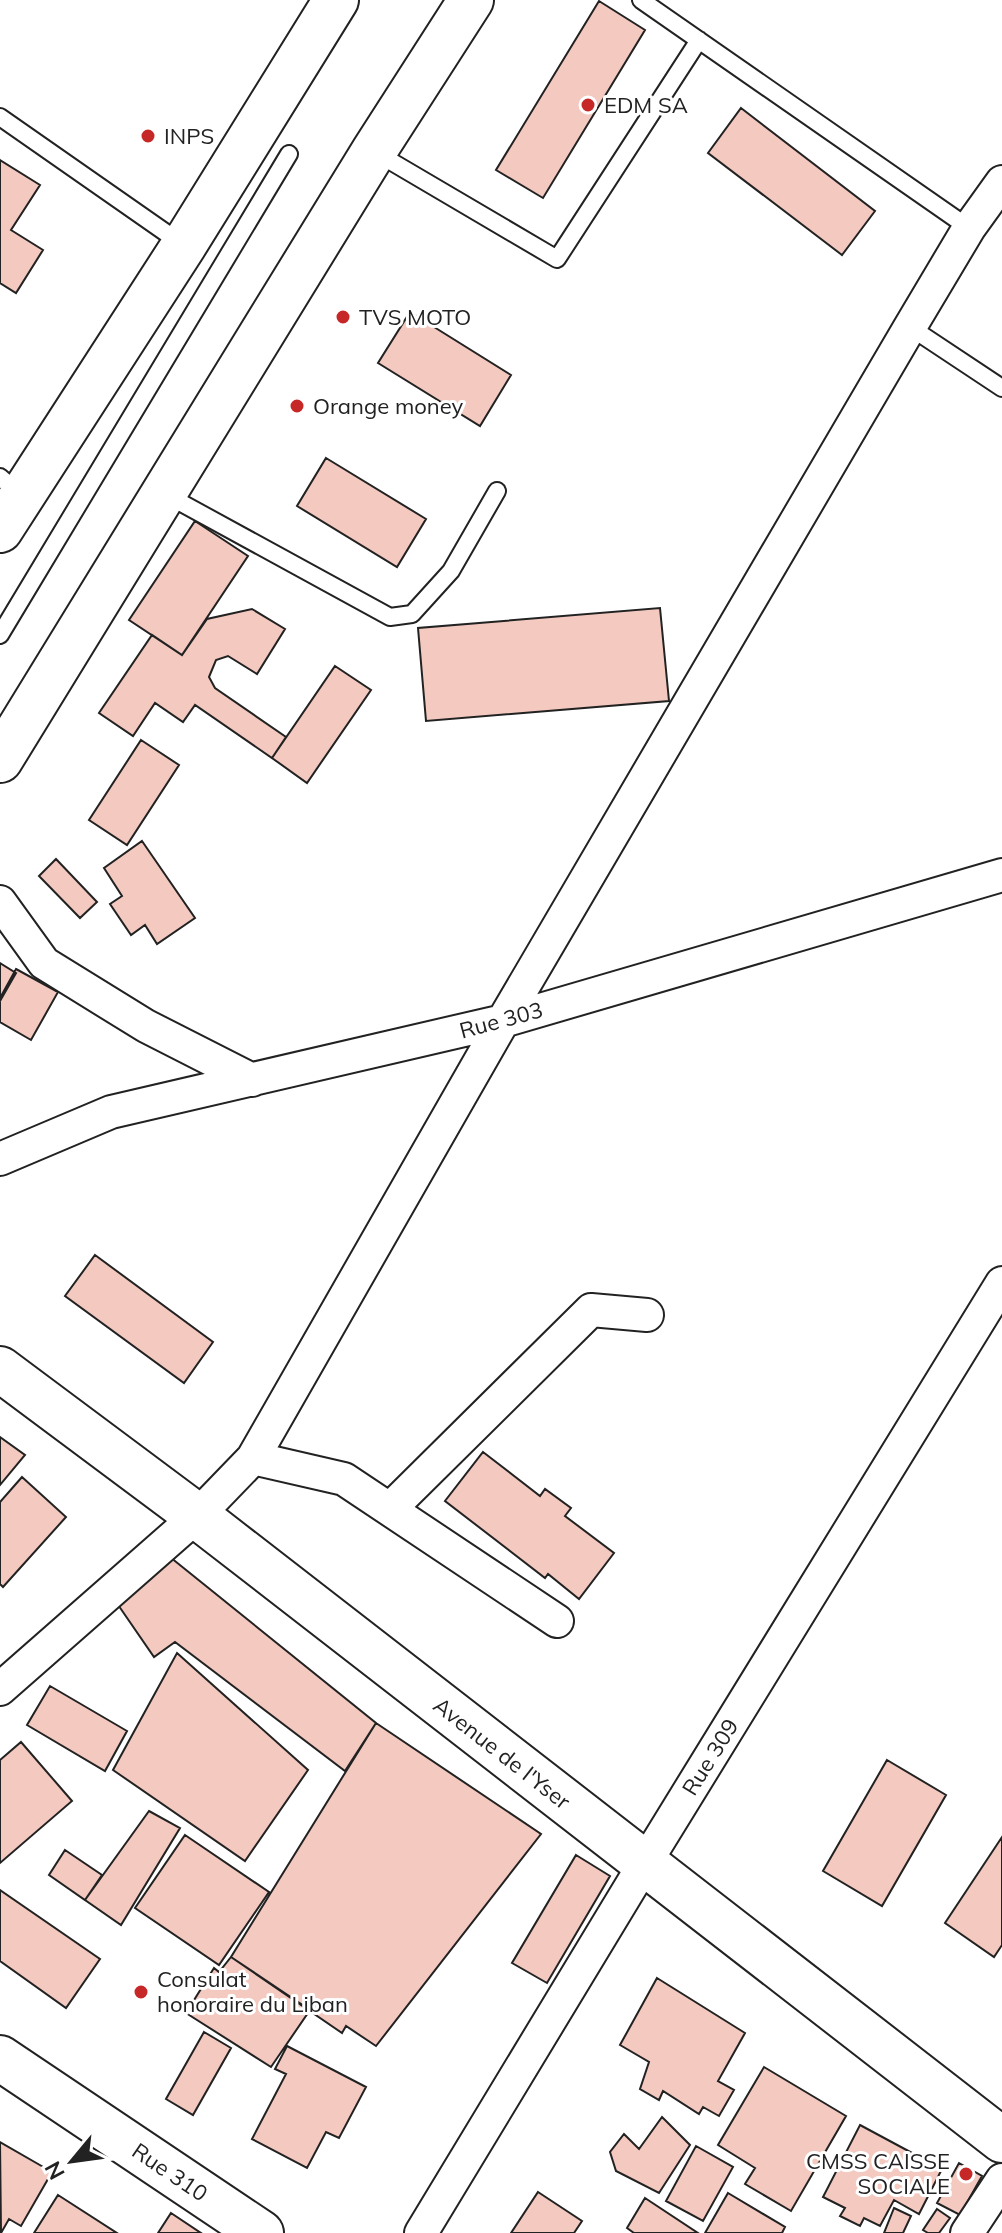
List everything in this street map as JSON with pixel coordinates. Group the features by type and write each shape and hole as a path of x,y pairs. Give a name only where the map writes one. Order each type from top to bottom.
{"street":[{"path":"8,501 184,245 336,0"},
{"path":"0,760 374,151 471,0"},
{"path":"0,1689 197,1516 253,1458 503,1021 910,327 969,228 1002,182"},
{"name":"Rue 303","path":"0,1159 111,1112 503,1021 1002,875"},
{"path":"0,902 44,963 146,1026 252,1080"},
{"name":"Rue 309","path":"421,2233 1002,1283"},
{"path":"390,1509 591,1310 647,1315"},
{"name":"Avenue de l'Yser","path":"0,1369 197,1516 1002,2140"},
{"path":"253,1458 344,1479 557,1621"},
{"name":"Rue 310","path":"0,2058 261,2233"},
{"path":"967,2233 1002,2180"}],"lane":[{"path":"641,0 969,228"},
{"path":"374,151 557,259 699,40"},
{"path":"0,117 184,245"},
{"path":"0,635 289,154"},
{"path":"910,327 1002,388"},
{"path":"164,493 390,617 412,614 451,571 497,491"}],"building":[{"path":"599,1 645,30 543,198 496,170"},
{"path":"741,108 875,211 842,255 708,153"},
{"path":"0,160 40,185 11,230 43,250 16,293 0,283"},
{"path":"410,312 511,375 480,426 378,363"},
{"path":"326,458 426,519 397,567 297,506"},
{"path":"195,521 248,556 182,655 129,620"},
{"path":"660,608 669,701 426,721 418,628"},
{"path":"252,609 285,629 257,674 228,656 216,660 209,677 215,688 286,737 272,758 195,705 183,722 155,703 133,736 99,713 152,635 182,655 207,619"},
{"path":"335,666 371,690 307,783 272,758"},
{"path":"141,740 179,765 127,845 89,820"},
{"path":"142,841 195,918 157,944 145,925 131,935 110,904 122,896 104,868"},
{"path":"56,859 97,902 80,918 39,876"},
{"path":"0,963 16,973 0,1001"},
{"path":"16,969 58,992 31,1040 0,1022 0,998"},
{"path":"95,1255 213,1342 184,1383 65,1296"},
{"path":"0,1437 25,1455 0,1485"},
{"path":"483,1452 540,1496 545,1489 571,1508 565,1516 614,1553 579,1599 548,1574 545,1578 445,1501"},
{"path":"22,1477 66,1517 3,1587 0,1584 0,1502"},
{"path":"165,1553 376,1723 345,1771 175,1642 154,1657 114,1599"},
{"path":"177,1653 308,1770 245,1861 113,1770"},
{"path":"50,1686 127,1731 105,1771 27,1725"},
{"path":"376,1723 541,1834 376,2046 346,2026 342,2033 231,1957"},
{"path":"21,1742 72,1801 0,1863 0,1760"},
{"path":"887,1760 946,1795 882,1906 823,1871"},
{"path":"149,1811 180,1828 121,1925 85,1900"},
{"path":"185,1835 269,1892 219,1965 135,1908"},
{"path":"1002,1837 1002,1945 994,1957 945,1923"},
{"path":"65,1850 102,1875 85,1900 49,1875"},
{"path":"576,1855 610,1876 547,1983 512,1963"},
{"path":"0,1890 100,1959 66,2008 0,1961"},
{"path":"231,1957 310,2010 271,2067 186,2013 214,1968 219,1972"},
{"path":"657,1978 745,2033 718,2081 734,2090 719,2116 703,2107 699,2114 663,2091 659,2100 640,2089 649,2062 620,2045"},
{"path":"204,2032 231,2048 193,2115 166,2099"},
{"path":"287,2046 366,2087 339,2138 326,2132 307,2168 252,2139 286,2074 275,2069"},
{"path":"764,2067 846,2116 791,2211 745,2184 755,2168 718,2145"},
{"path":"662,2117 690,2145 659,2193 616,2171 610,2152 624,2134 639,2149"},
{"path":"860,2125 942,2169 919,2214 894,2200 880,2226 864,2218 860,2226 840,2216 845,2208 823,2197"},
{"path":"0,2142 52,2172 21,2226 9,2219 1,2233"},
{"path":"696,2146 733,2167 703,2221 666,2201"},
{"path":"959,2163 982,2176 960,2215 937,2203"},
{"path":"538,2192 582,2221 574,2233 511,2233"},
{"path":"728,2193 785,2227 782,2233 705,2233"},
{"path":"58,2195 117,2233 34,2233"},
{"path":"645,2198 698,2233 634,2233 627,2228"},
{"path":"894,2208 911,2216 903,2233 884,2233"},
{"path":"937,2209 950,2218 939,2233 928,2233 923,2230"},
{"path":"171,2213 201,2233 158,2233"}],"place":[{"name":"EDM SA","path":"588,105"},
{"name":"INPS","path":"148,136"},
{"name":"TVS MOTO","path":"343,317"},
{"name":"Orange money","path":"297,406"},
{"name":"Consulat honoraire du Liban","path":"141,1992"},
{"name":"CMSS CAISSE SOCIALE","path":"966,2174"}]}
